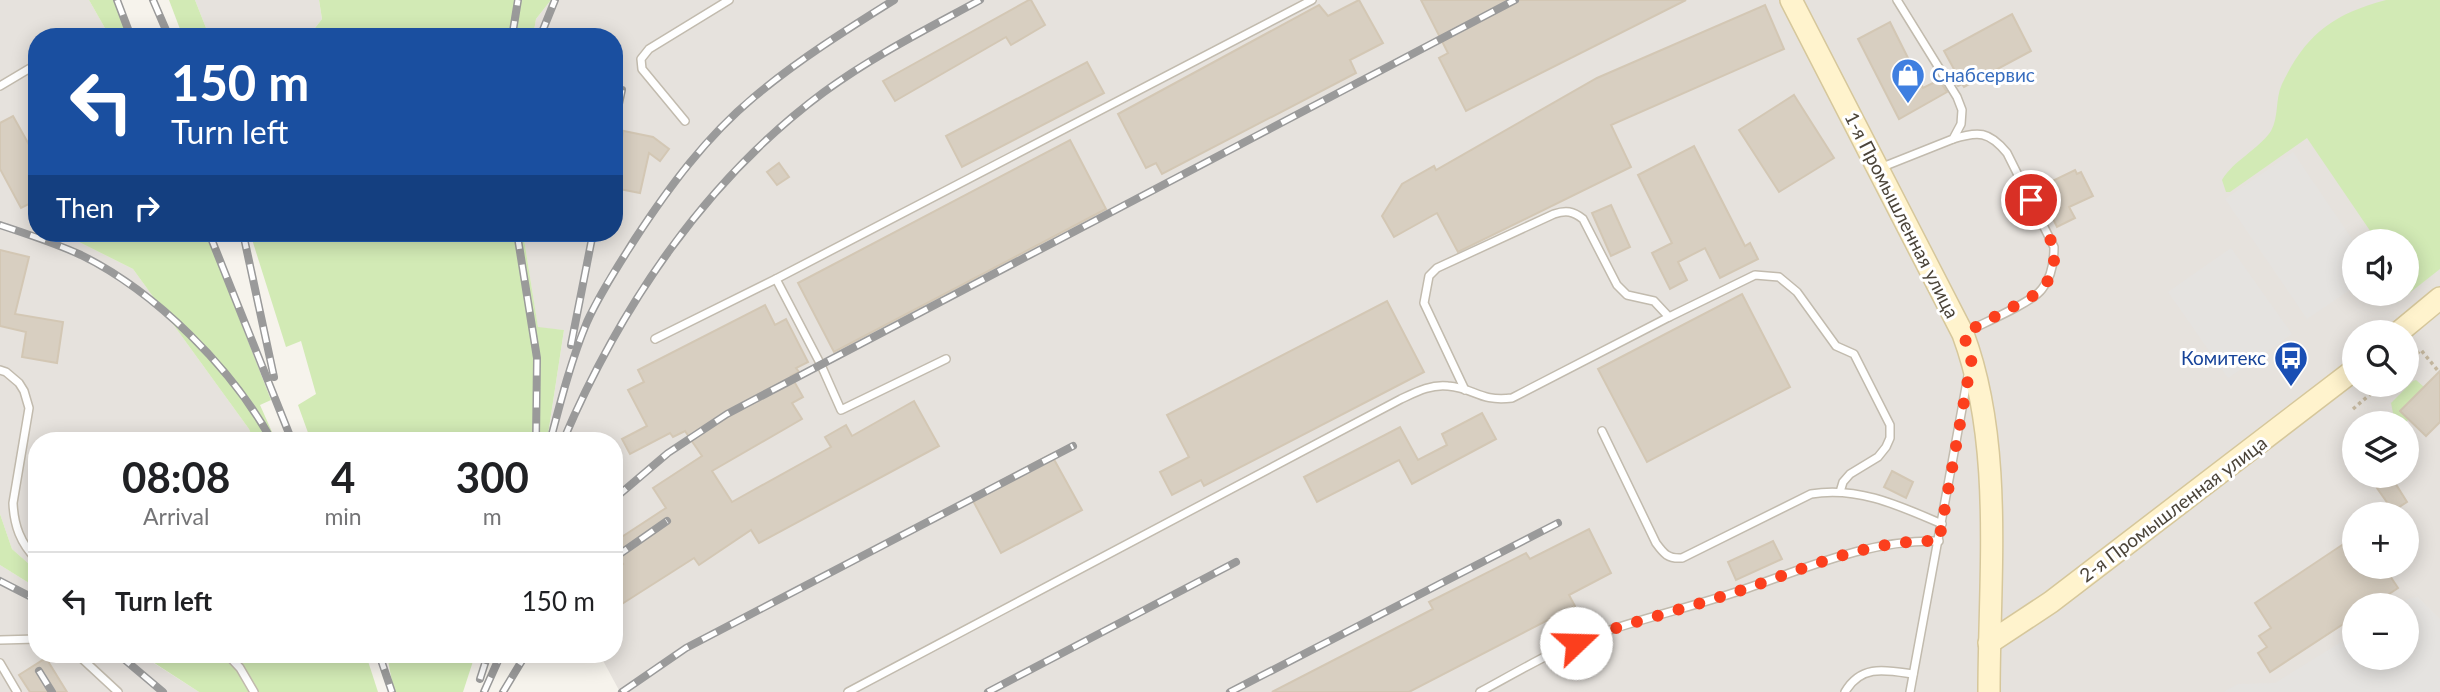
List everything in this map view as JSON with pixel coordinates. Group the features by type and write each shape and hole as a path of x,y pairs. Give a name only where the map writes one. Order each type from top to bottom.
{"main road":[{"name":"1-я Промышленная улица","path":"1791,0 1963,334 1972,357 1985,428 1990,495 1989,692"},
{"path":"2413,320 2440,298"},
{"name":"2-я Промышленная улица","path":"1989,642 2051,601 2342,379"}],"lane":[{"path":"685,121 642,69 641,59 649,49 729,0"},
{"path":"655,339 776,279 1312,0"},
{"path":"1897,0 1957,97 1962,110 1961,124 1953,138"},
{"path":"0,86 28,69"},
{"path":"1878,169 1953,138 1973,133 1990,136 2007,153 2054,247 2054,262 2049,279 2040,292 1963,334"},
{"path":"1465,390 1424,303 1429,276 1437,268 1554,214 1566,211 1583,219 1617,285 1627,295 1654,301 1669,317"},
{"path":"848,692 1401,399 1433,386 1449,386 1494,400 1512,398 1755,275 1779,277 1797,292 1836,346 1854,354 1890,425 1890,438 1886,447 1878,457 1850,474 1840,492"},
{"path":"776,279 841,410 946,359"},
{"path":"1910,692 1972,357"},
{"path":"0,370 19,383 27,399 28,417 13,514 19,535 28,548"},
{"path":"1602,431 1656,543 1664,554 1672,559 1682,558 1811,494 1840,492 1879,499 1942,524"},
{"path":"1480,692 1593,635 1732,593 1811,564 1900,543 1939,541"},
{"path":"0,640 28,639"},
{"path":"0,663 17,692"},
{"path":"87,663 118,692"},
{"path":"235,663 254,692"},
{"path":"1845,692 1858,676 1871,670 1913,674"}],"path":[{"path":"2419,352 2421,350 2439,372"},
{"path":"2353,409 2367,397"}],"shaded area":[{"path":"0,0 89,0 105,28 28,28 28,242 79,242 133,269 250,432 28,432 28,563 12,549 0,514"},
{"path":"195,0 319,0 322,19 315,28 206,28"},
{"path":"551,0 2440,0 2440,692 620,692 604,663 623,663 623,432 548,432 564,330 538,328 524,242 623,242 623,28 534,28 536,19"},
{"path":"2293,152 2345,229 2342,229 2342,295 2307,319 2225,199"},
{"path":"2231,248 2292,334 2228,378 2168,292"},
{"path":"0,565 28,582 28,663 154,663 199,692 0,692"},
{"path":"2419,598 2440,619 2440,692 2223,692 2238,684 2275,683 2342,641 2342,670 2419,670"}],"green space":[{"path":"89,0 114,0 125,28 105,28"},
{"path":"169,0 195,0 206,28 180,28"},
{"path":"319,0 551,0 536,19 534,28 315,28 322,19"},
{"path":"2386,0 2440,0 2440,269 2419,286 2419,229 2369,229 2307,138 2230,192 2226,192 2222,180 2271,131 2282,84 2311,39 2336,20"},
{"path":"79,242 210,242 271,400 260,405 272,432 250,432 133,269"},
{"path":"253,242 524,242 538,327 564,330 548,432 308,432 298,405 316,394 301,341 286,347"},
{"path":"2397,397 2414,397 2401,411 2393,411 2391,403"},
{"path":"0,514 12,549 28,563 28,582 0,565"},
{"path":"154,663 369,663 378,692 199,692"},
{"path":"389,663 472,663 463,692 394,692"}],"building":[{"path":"1029,0 1045,25 1011,45 1006,37 895,101 883,81"},
{"path":"1359,0 1383,43 1350,60 1356,73 1162,174 1156,163 1146,168 1118,114 1319,5 1328,16"},
{"path":"1421,0 1686,0 1466,111 1439,58 1448,53"},
{"path":"1765,5 1784,49 1611,125 1631,167 1458,252 1437,213 1394,237 1382,216 1402,184 1434,166 1436,170 1597,78"},
{"path":"2012,14 2031,51 1964,87 1962,84 1958,86 1950,74 1955,71 1944,51"},
{"path":"1890,22 1923,88 1939,80 1947,92 1899,119 1858,39"},
{"path":"1087,62 1104,93 962,167 946,136"},
{"path":"1794,95 1834,158 1779,192 1739,130"},
{"path":"13,116 28,143 28,204 21,208 0,169 0,123"},
{"path":"623,131 653,137 669,149 660,161 649,153 640,193 623,190"},
{"path":"1070,140 1106,209 834,352 798,283"},
{"path":"1694,146 1745,246 1750,243 1758,259 1720,278 1705,248 1678,262 1687,280 1670,289 1652,253 1672,243 1638,175"},
{"path":"779,163 789,177 777,185 767,172"},
{"path":"2075,170 2077,174 2081,172 2093,196 2069,207 2075,218 2057,227 2038,188"},
{"path":"1611,205 1630,247 1611,256 1592,213"},
{"path":"0,250 29,257 15,314 63,322 57,363 22,357 26,332 0,326"},
{"path":"1742,294 1790,387 1647,462 1598,369"},
{"path":"1387,301 1424,372 1204,486 1201,480 1172,495 1160,472 1189,457 1167,415"},
{"path":"765,305 775,325 786,319 808,362 796,368 799,372 791,376 803,397 792,403 802,419 712,471 732,502 831,447 825,437 846,425 852,436 914,401 939,446 759,543 751,530 699,565 694,558 623,603 623,536 666,508 653,488 702,456 685,431 673,437 670,433 630,454 623,438 647,426 628,390 644,382 638,370"},
{"path":"2440,371 2440,422 2426,436 2419,429 2419,411 2400,411 2414,397 2419,397 2419,392"},
{"path":"1482,413 1496,439 1412,484 1399,460 1317,502 1304,477 1400,427 1418,460 1447,445 1442,434"},
{"path":"1051,454 1082,510 1001,553 971,497"},
{"path":"1892,471 1913,482 1906,498 1884,487"},
{"path":"2377,488 2398,488 2407,502 2387,502"},
{"path":"1589,529 1611,573 1569,595 1575,606 1409,692 1272,692 1433,609 1429,602 1526,553 1530,559"},
{"path":"1773,541 1782,559 1736,580 1728,562"},
{"path":"2342,545 2342,579 2392,579 2398,588 2390,593 2342,593 2342,625 2270,672 2258,653 2267,647 2259,636 2271,628 2255,603"},
{"path":"38,663 49,663 67,692 30,692 19,675"}],"railway":[{"path":"117,0 128,28"},
{"path":"153,0 165,28"},
{"path":"513,28 518,0"},
{"path":"544,28 555,0"},
{"path":"553,432 572,363 592,311 635,239 689,164 736,112 771,83 822,46 894,0"},
{"path":"567,432 611,342 639,295 670,249 741,165 781,127 824,92 900,43 980,0"},
{"path":"623,491 668,453 727,414 1515,0"},
{"path":"0,225 28,235"},
{"path":"48,242 81,255 109,271 164,311 190,334 236,386 266,432"},
{"path":"213,242 288,432"},
{"path":"245,242 274,377"},
{"path":"518,242 537,358 536,432"},
{"path":"571,345 591,242"},
{"path":"622,692 686,648 1073,446"},
{"path":"623,552 667,521"},
{"path":"1230,692 1558,523"},
{"path":"988,692 1236,562"},
{"path":"0,581 28,595"},
{"path":"129,663 163,692"},
{"path":"382,663 392,692"},
{"path":"480,679 485,663"},
{"path":"484,692 497,663"},
{"path":"503,692 521,663"},
{"path":"39,671 52,692"}],"place":[{"name":"Снабсервис","path":"1908,105"},
{"name":"Комитекс","path":"2291,388"}],"route":[{"path":"1576,643 1593,635 1769,581 1811,564 1900,543 1939,541 1972,357 1963,334 2040,292 2049,279 2054,262 2054,247 2031,200"}]}
